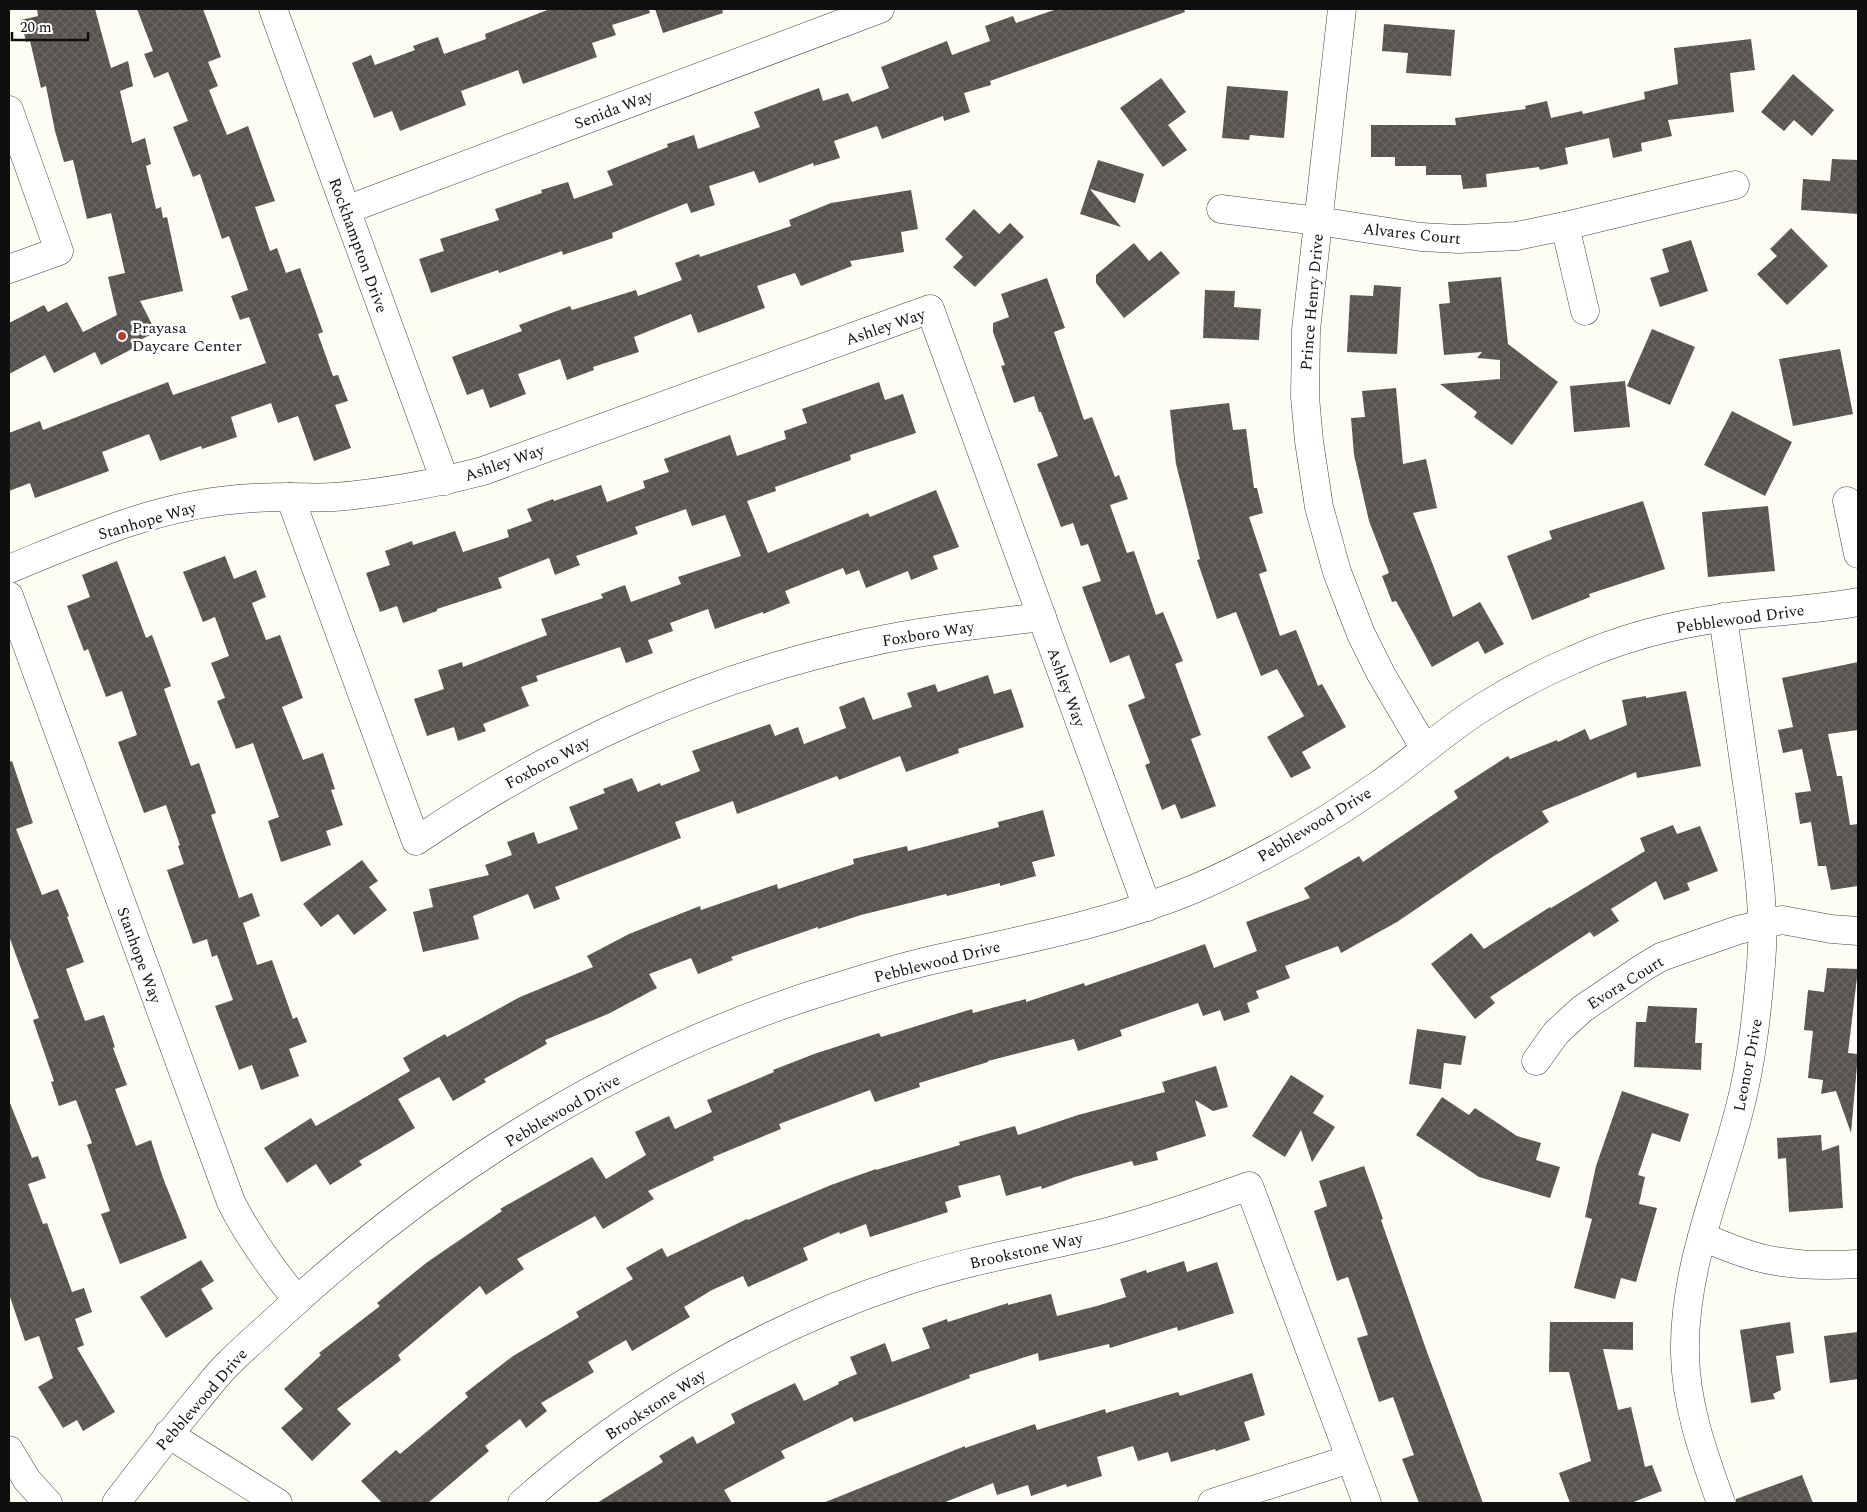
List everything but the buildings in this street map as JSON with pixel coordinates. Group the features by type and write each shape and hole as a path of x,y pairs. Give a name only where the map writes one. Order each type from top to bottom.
{"street":[{"name":"Rockhampton Drive","path":"273,9 444,481"},
{"name":"Senida Way","path":"346,210 819,19 880,9"},
{"name":"Prince Henry Drive","path":"1342,9 1306,330 1305,397 1309,441 1319,507 1337,572 1361,634 1381,674 1425,749"},
{"path":"9,110 59,251 9,269"},
{"name":"Alvares Court","path":"1318,221 1421,237 1459,239 1517,236 1735,185"},
{"name":"Prince Henry Drive","path":"1221,209 1318,221"},
{"path":"1565,226 1585,311"},
{"name":"Ashley Way","path":"290,496 331,497 390,492 444,481 483,470 930,309 1147,907"},
{"name":"Stanhope Way","path":"9,568 111,528 164,512 219,501 290,496"},
{"name":"Foxboro Way","path":"290,496 416,841 469,805 544,762 620,724 701,691 783,664 866,643 951,627 1042,617"},
{"path":"1847,501 1858,554"},
{"name":"Stanhope Way","path":"9,596 231,1202 241,1222 266,1261 297,1300"},
{"name":"Pebblewood Drive","path":"116,1503 168,1434 228,1364 320,1279 397,1216 478,1158 564,1105 653,1059 745,1019 839,986 936,959 1086,926 1147,907 1220,877 1277,849 1331,817 1384,782 1481,708 1517,687 1574,659 1614,644 1676,626 1723,617 1828,607 1858,602"},
{"name":"Leonor Drive","path":"1721,1503 1699,1441 1688,1389 1685,1354 1688,1301 1694,1266 1740,1107 1755,1034 1762,961 1758,862 1723,617"},
{"name":"Evora Court","path":"1536,1061 1556,1033 1582,1009 1661,957 1738,930 1782,920 1831,929 1858,931"},
{"name":"Brookstone Way","path":"522,1503 616,1427 680,1386 746,1348 814,1316 903,1282 976,1260 1104,1232 1175,1213 1249,1186 1367,1503"},
{"path":"1702,1237 1750,1255 1787,1263 1824,1266 1858,1264"},
{"path":"168,1434 278,1503"},
{"path":"9,1450 27,1480 48,1503"},
{"path":"1212,1503 1350,1459"}],"place":[{"name":"Prayasa Daycare Center","path":"122,336"}]}
